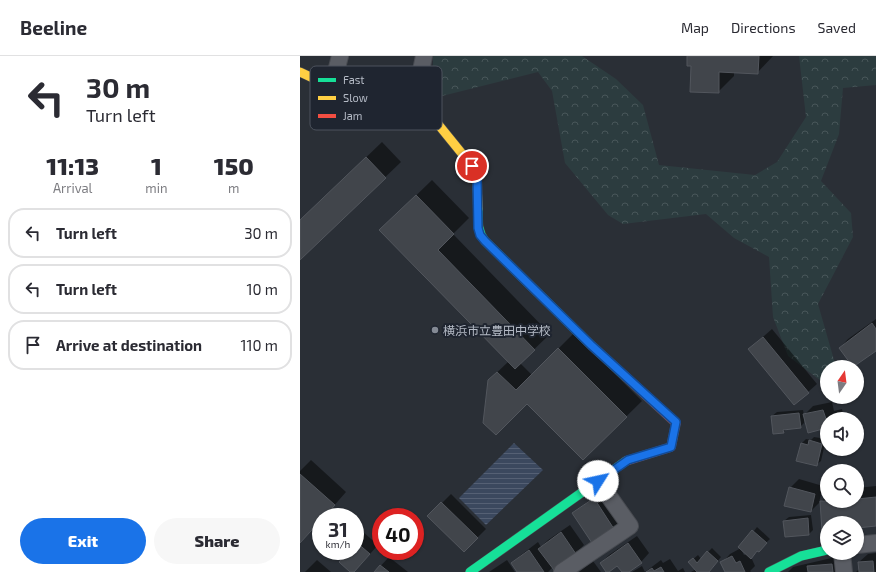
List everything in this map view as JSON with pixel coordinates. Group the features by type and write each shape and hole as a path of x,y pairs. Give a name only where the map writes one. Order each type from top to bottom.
{"street":[{"path":"337,66 340,56"},
{"path":"422,66 424,56"},
{"path":"300,72 310,77"},
{"path":"442,129 472,166 477,178 478,228 480,235 591,345 676,422 671,447 628,460 470,572"},
{"path":"562,572 630,526 598,481"},
{"path":"864,544 876,543"},
{"path":"769,572 801,556 820,552"},
{"path":"843,560 844,572"}],"green space":[{"path":"433,56 582,56 616,79 643,105 659,165 755,175 777,162 806,117 799,56 876,56 876,85 843,88 839,134 821,181 851,213 853,237 818,304 834,360 820,360 820,380 788,356 773,317 769,257 734,238 706,214 623,224 608,215 565,163 552,91 538,72 442,96 442,66 433,66"}],"water":[{"path":"514,443 543,470 486,525 459,498"}],"building":[{"path":"687,56 759,56 758,74 719,72 719,93 690,92 691,66 687,66"},
{"path":"366,157 386,178 300,260 300,220"},
{"path":"416,195 454,234 438,250 535,350 515,369 379,230"},
{"path":"872,323 876,329 876,351 863,360 848,360 839,348"},
{"path":"763,337 809,393 794,405 748,349"},
{"path":"558,348 627,417 583,460 527,404 496,435 483,423 488,380 497,372 516,390"},
{"path":"823,410 824,412 820,412 820,430 808,433 803,414"},
{"path":"799,413 801,428 783,430 784,433 773,434 771,416"},
{"path":"809,440 820,443 820,453 817,466 796,461 801,443 808,445"},
{"path":"300,474 335,505 332,508 312,508 312,530 300,543"},
{"path":"789,487 815,494 811,512 784,506"},
{"path":"876,497 876,526 864,527 864,516 821,516 820,508 864,508 864,498"},
{"path":"594,498 614,529 592,543 572,513"},
{"path":"441,502 478,538 464,552 427,516"},
{"path":"808,518 809,535 785,537 783,521"},
{"path":"752,530 767,543 759,552 757,551 751,559 738,547"},
{"path":"561,532 576,554 554,570 538,549"},
{"path":"628,543 642,563 629,572 622,572 617,566 609,572 606,572 600,563"},
{"path":"364,549 370,554 354,572 350,572 339,562 341,560 364,560"},
{"path":"529,550 544,572 517,572 511,563"},
{"path":"707,551 718,561 709,572 697,572 688,562 693,558 697,563"},
{"path":"732,556 736,563 740,561 745,572 725,572 720,562"},
{"path":"873,561 874,572 859,572 858,562"},
{"path":"832,564 833,572 808,572 807,566"},
{"path":"380,565 389,572 374,572"},
{"path":"661,567 664,572 646,572 652,568 654,571"}],"traffic: fast":[{"path":"478,209 479,230 485,241 591,345 626,377"},
{"path":"470,572 626,461"},
{"path":"769,572 801,556 820,552"}],"traffic: slow":[{"path":"300,72 310,77"},
{"path":"442,129 472,166 477,178 478,209"}],"traffic: jam":[{"path":"626,377 676,423 671,447 626,461"}],"place":[{"name":"横浜市立豊田中学校","path":"435,330"}],"route":[{"path":"472,166 477,178 478,228 480,235 591,345 676,422 671,447 628,460 598,481"}]}
